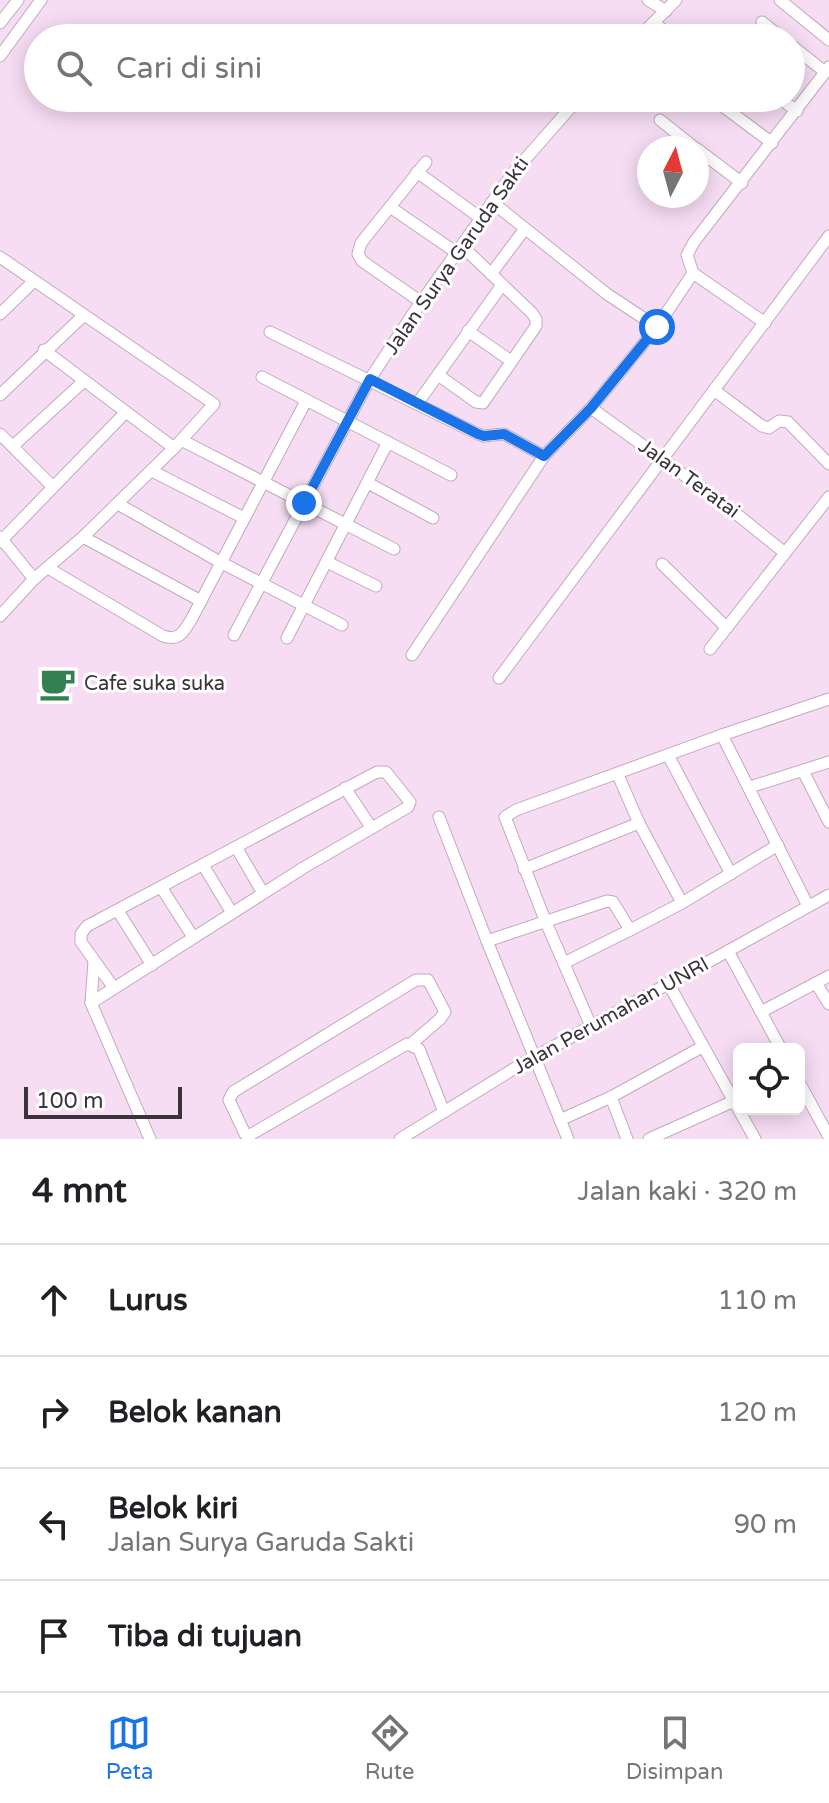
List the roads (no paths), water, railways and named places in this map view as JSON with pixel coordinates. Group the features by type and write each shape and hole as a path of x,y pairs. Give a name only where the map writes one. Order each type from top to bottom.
{"street":[{"path":"0,56 41,0"},
{"path":"648,0 666,11"},
{"path":"654,23 676,0"},
{"path":"780,0 829,40"},
{"path":"0,23 17,1 29,17"},
{"path":"805,55 827,70 805,100"},
{"name":"Jalan Surya Garuda Sakti","path":"234,635 370,379 492,202 566,112"},
{"path":"731,112 772,143"},
{"path":"765,323 693,273 687,259 689,250 796,112"},
{"path":"660,120 680,136"},
{"path":"709,159 742,183"},
{"path":"421,302 359,258 361,243 422,167 482,219"},
{"path":"492,202 607,294 657,327"},
{"path":"390,207 460,250 491,274 536,319 534,331 480,403 438,375"},
{"path":"491,274 524,230"},
{"path":"499,678 829,236"},
{"path":"0,257 214,404 152,471 34,579 0,616"},
{"path":"412,655 544,456 591,408 657,327 693,273"},
{"path":"0,314 34,281"},
{"path":"417,404 502,285"},
{"path":"0,395 83,316"},
{"path":"468,331 511,361"},
{"path":"270,332 478,434 508,436 544,456"},
{"path":"44,350 126,412 179,444 264,481 394,549"},
{"path":"262,377 451,475"},
{"path":"13,446 84,381"},
{"path":"714,390 762,426 769,428 783,420 788,422 829,464"},
{"path":"48,568 169,638 176,638 183,633 201,601 306,401"},
{"name":"Jalan Teratai","path":"591,408 724,504 785,553"},
{"path":"34,579 1,540 126,412"},
{"path":"0,434 52,486"},
{"path":"287,638 388,442"},
{"path":"152,471 244,518"},
{"path":"368,483 433,518"},
{"path":"710,649 829,497"},
{"path":"118,504 220,562 342,625"},
{"path":"83,537 201,601"},
{"path":"327,562 376,586"},
{"path":"662,564 727,628"},
{"path":"591,1026 524,869 506,815 829,699"},
{"path":"722,735 808,906"},
{"path":"668,755 731,874"},
{"path":"750,787 829,762"},
{"path":"91,1003 263,893 408,807 410,802 393,778 383,771 377,772 87,926 81,934 81,942 114,988"},
{"path":"803,771 828,818"},
{"path":"618,775 639,823 682,903"},
{"path":"345,788 371,827"},
{"path":"439,817 568,1139"},
{"path":"524,869 639,823"},
{"path":"564,963 682,903 778,845"},
{"path":"236,847 263,893"},
{"path":"203,865 232,913"},
{"path":"161,887 193,937"},
{"path":"728,951 829,895"},
{"path":"487,941 610,901 615,904 630,930"},
{"path":"118,911 152,965"},
{"name":"Jalan Perumahan UNRI","path":"400,1139 535,1057 728,951 778,1043"},
{"path":"94,961 91,1003 150,1139"},
{"path":"761,1012 829,976"},
{"path":"411,1044 445,1012 428,980 424,979 416,980 233,1092 229,1100 241,1130 250,1135 402,1045 411,1044 419,1049 444,1112"},
{"path":"668,983 733,1099"},
{"path":"816,983 829,1004"},
{"path":"560,1120 611,1097 702,1047"},
{"path":"805,1093 829,1137"},
{"path":"611,1097 627,1139"},
{"path":"649,1139 733,1101"},
{"path":"742,1115 755,1139"}],"place":[{"name":"Cafe suka suka","path":"58,684"}]}
